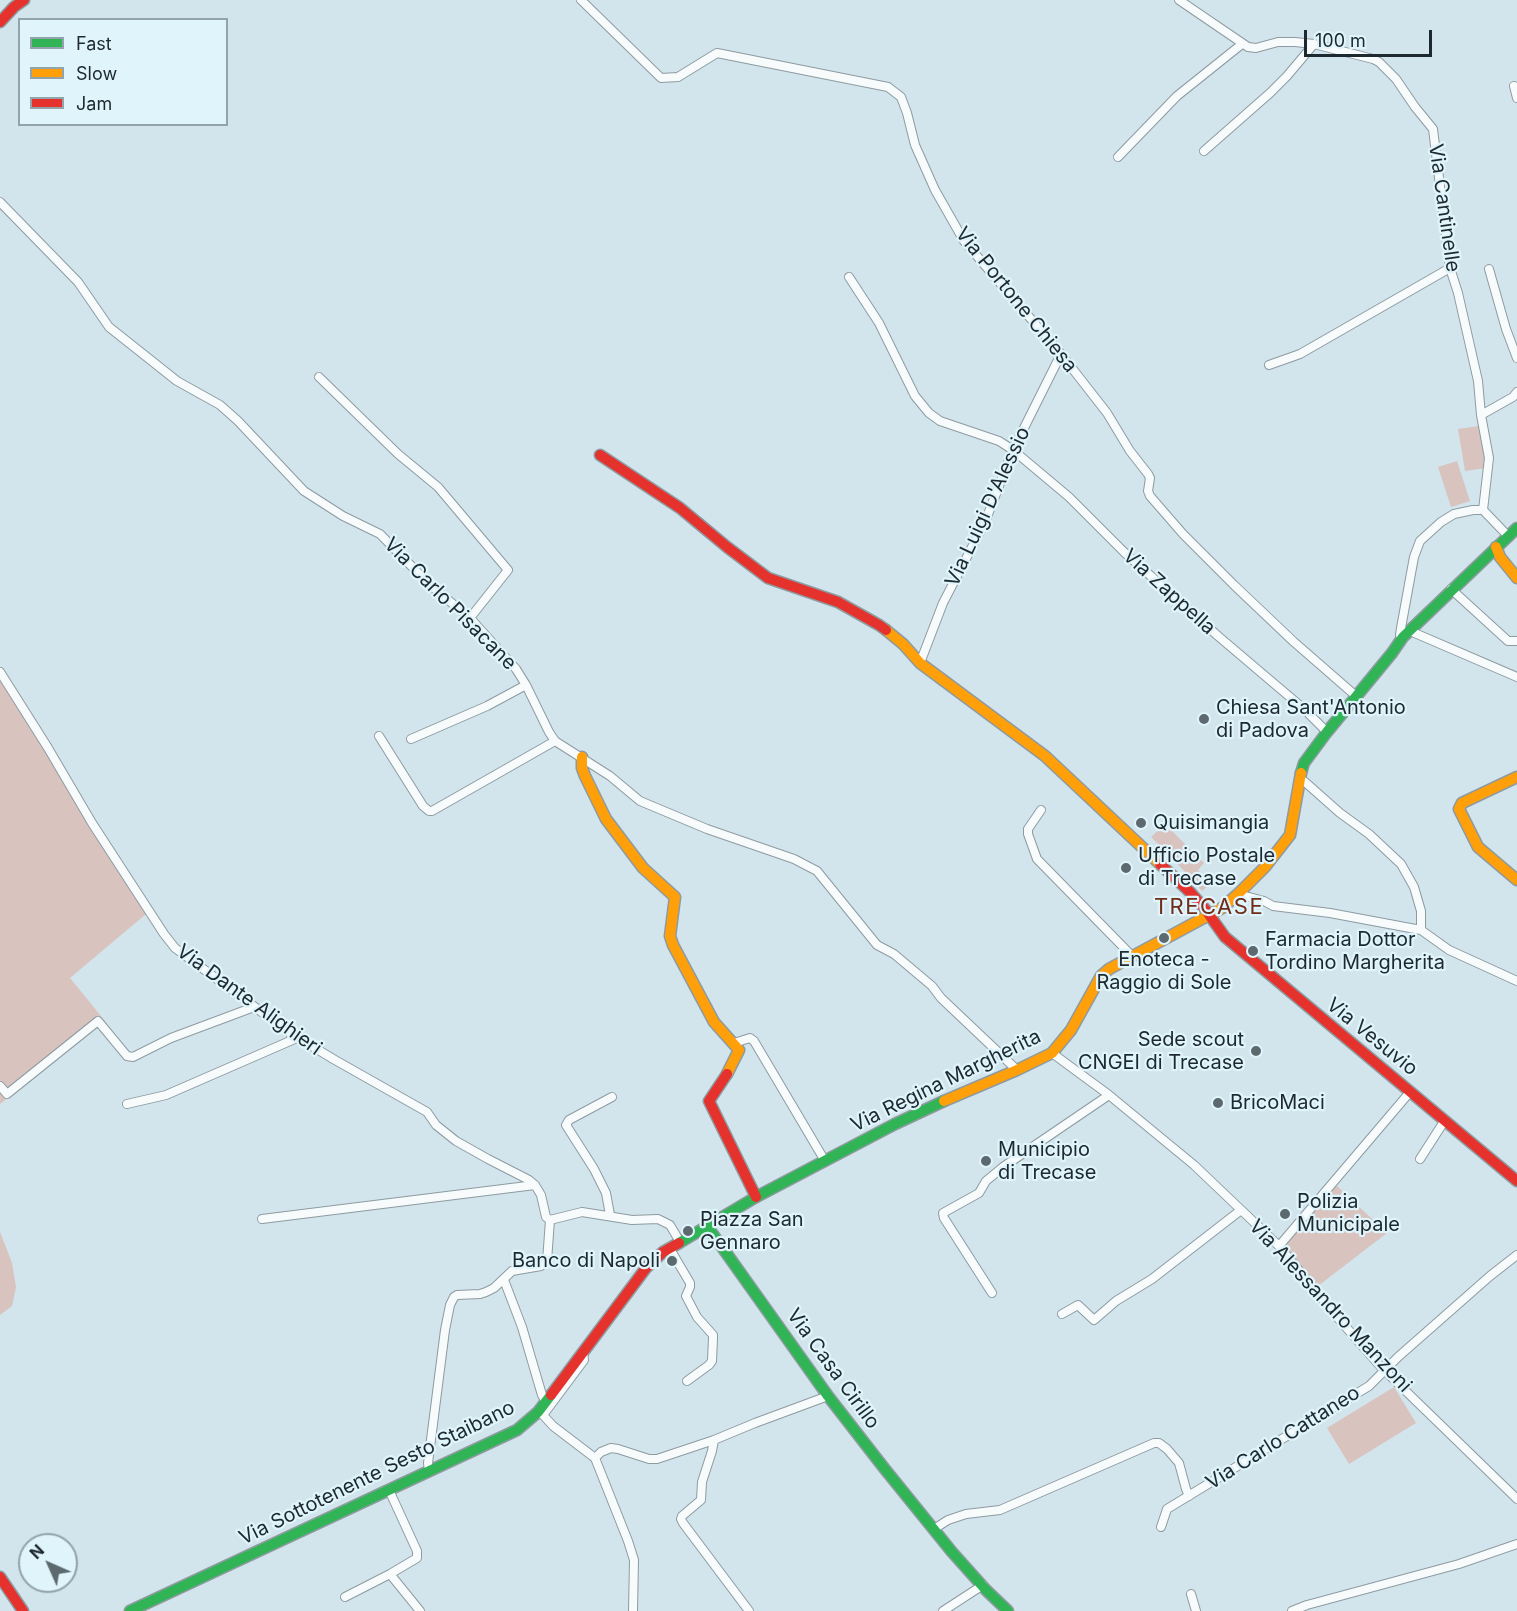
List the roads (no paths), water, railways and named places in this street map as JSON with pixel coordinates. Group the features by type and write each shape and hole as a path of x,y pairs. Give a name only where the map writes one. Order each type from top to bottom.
{"street":[{"path":"0,22 24,0"},
{"name":"Via Portone Chiesa","path":"581,0 661,78 678,77 717,53 888,87 901,97 915,145 935,190 964,241 1061,354 1107,413 1130,451 1148,474 1150,478 1148,491 1157,504 1183,534 1234,585 1356,696"},
{"path":"1118,157 1177,96 1242,44 1179,0"},
{"name":"Via Cantinelle","path":"1242,44 1256,48 1278,42 1314,44 1373,59 1396,79 1433,129 1450,268 1478,381 1481,415 1489,458 1483,510"},
{"path":"1204,151 1270,93 1314,44"},
{"path":"1514,86 1517,98"},
{"name":"Via Carlo Pisacane","path":"0,202 78,282 109,327 177,381 220,405 304,491 343,516 380,534 430,585 470,618 516,669 555,741"},
{"path":"1269,365 1300,354 1450,268"},
{"path":"1489,269 1517,358"},
{"name":"Via Zappella","path":"849,277 879,323 915,396 929,413 940,422 999,441 1013,450 1069,497 1124,552 1304,709 1327,732"},
{"name":"Via Luigi D'Alessio","path":"920,663 943,603 985,522 1013,450 1061,354"},
{"path":"319,377 398,454 438,487 508,570 470,618"},
{"path":"1481,415 1513,397 1517,392"},
{"name":"Via Vesuvio","path":"600,455 680,508 768,578 838,602 879,625 903,644 920,663 1045,756 1191,893 1225,937 1517,1181"},
{"path":"1508,536 1483,510 1473,510 1454,514 1441,522 1420,541 1414,557 1400,635 1406,634 1517,677"},
{"name":"Via Regina Margherita","path":"707,1226 756,1197 939,1103 1052,1053 1071,1030 1101,976 1210,915 1238,894 1265,867 1287,840 1294,820 1300,771 1327,732 1406,634 1517,528"},
{"path":"1496,547 1500,557 1517,578"},
{"path":"1451,589 1508,641 1517,641"},
{"name":"Via Dante Alighieri","path":"0,672 92,823 175,948 297,1038 428,1112 436,1125 456,1141 535,1185"},
{"path":"411,739 487,706 526,685"},
{"path":"379,736 423,806 429,811 555,741 610,776 640,801 707,829 794,859 817,871 877,945 894,954 932,986 941,998 1017,1070"},
{"path":"582,757 585,776 606,819 643,868 675,897 670,936 673,945 714,1022 734,1043 738,1053 709,1101 756,1197"},
{"path":"1517,777 1462,803 1459,809 1478,847 1517,880"},
{"path":"1300,779 1369,834 1401,864 1414,887 1419,903 1420,930"},
{"path":"1041,810 1028,829 1037,859 1133,957"},
{"path":"1238,894 1264,901 1273,906 1330,913 1420,930 1449,950 1517,981"},
{"path":"0,1086 7,1094 98,1021 127,1056 133,1057 171,1038 254,1007"},
{"path":"127,1104 165,1095 297,1038"},
{"path":"734,1043 750,1038 754,1041 825,1161"},
{"name":"Via Alessandro Manzoni","path":"1052,1053 1109,1095 1194,1165 1279,1246 1385,1371 1517,1499"},
{"path":"1279,1246 1410,1092"},
{"path":"992,1293 943,1213 978,1193 986,1181 1003,1167 1109,1095"},
{"path":"610,1215 606,1193 594,1169 566,1125 569,1120 612,1097"},
{"path":"1420,1159 1445,1120"},
{"path":"262,1219 535,1185 541,1195 546,1217 550,1220"},
{"path":"1062,1314 1078,1305 1094,1320 1116,1301 1152,1279 1241,1210"},
{"path":"550,1220 582,1212 632,1220 658,1219 670,1225 680,1242"},
{"path":"429,1472 428,1463 450,1305 457,1295 480,1294 494,1288 512,1271 541,1266 547,1261 550,1220"},
{"name":"Via Sottotenente Sesto Staibano","path":"130,1611 517,1430 546,1402 653,1260 707,1226"},
{"name":"Via Casa Cirillo","path":"707,1226 828,1396 952,1552 1008,1611"},
{"path":"670,1249 690,1283 686,1296 697,1317 713,1335 712,1361 687,1381"},
{"name":"Via Carlo Cattaneo","path":"1161,1527 1167,1509 1369,1386 1398,1357 1517,1254"},
{"path":"504,1280 546,1402"},
{"path":"583,1352 584,1360 543,1415 553,1426 595,1458 634,1560 633,1611"},
{"path":"595,1458 606,1449 611,1448 649,1459 657,1459 714,1440 828,1396"},
{"path":"714,1440 702,1482 701,1500 681,1519 749,1611"},
{"path":"934,1529 948,1520 966,1514 1000,1510 1154,1443 1159,1443 1167,1449 1179,1463 1189,1496"},
{"path":"345,1597 417,1558 417,1551 389,1490"},
{"path":"1292,1611 1459,1564 1517,1544"},
{"path":"390,1574 420,1611"},
{"path":"0,1577 23,1611"},
{"path":"943,1611 983,1585"},
{"path":"1191,1594 1196,1611"}],"place":[{"name":"Chiesa Sant'Antonio di Padova","path":"1204,719"},
{"name":"Quisimangia","path":"1141,823"},
{"name":"Ufficio Postale di Trecase","path":"1126,868"},
{"name":"Enoteca - Raggio di Sole","path":"1164,938"},
{"name":"Farmacia Dottor Tordino Margherita","path":"1253,951"},
{"name":"Sede scout CNGEI di Trecase","path":"1256,1051"},
{"name":"BricoMaci","path":"1218,1103"},
{"name":"Municipio di Trecase","path":"986,1161"},
{"name":"Polizia Municipale","path":"1285,1214"},
{"name":"Piazza San Gennaro","path":"688,1231"},
{"name":"Banco di Napoli","path":"672,1261"}],"district":[{"name":"TRECASE","path":"1209,907"}]}
